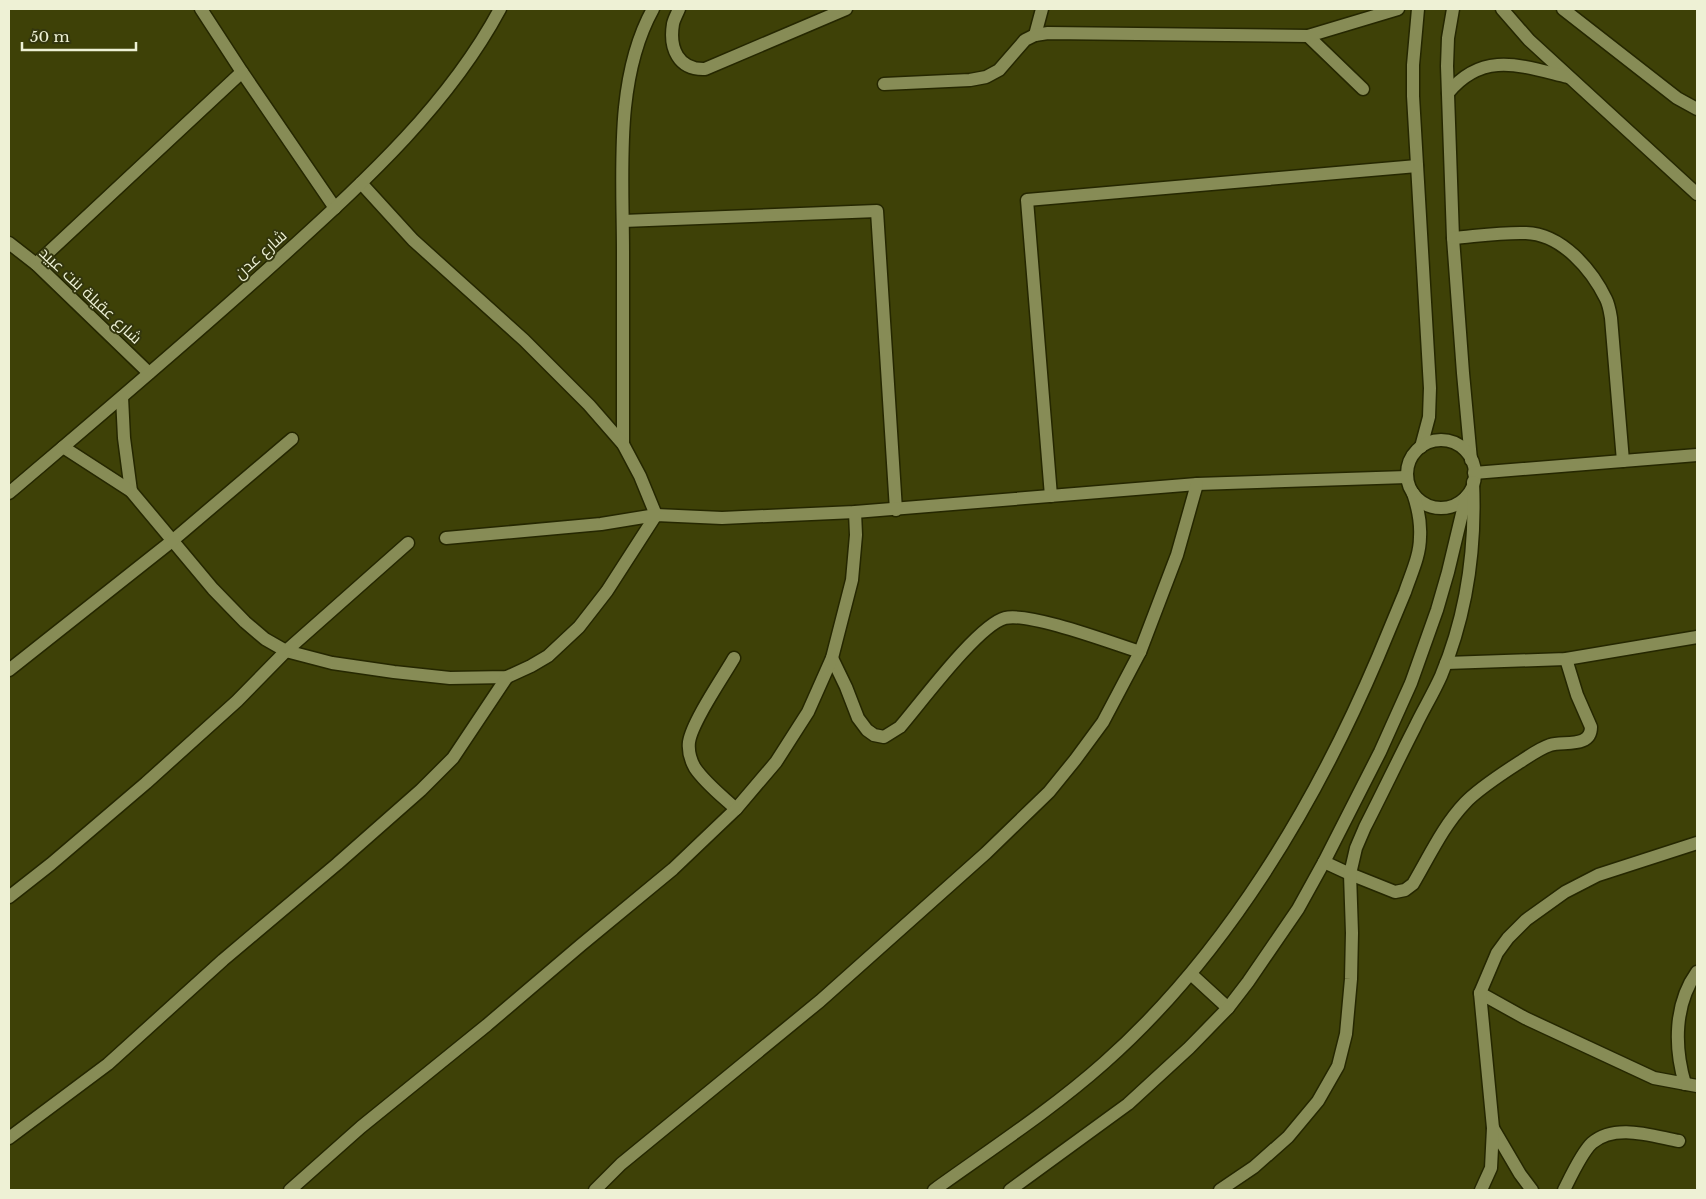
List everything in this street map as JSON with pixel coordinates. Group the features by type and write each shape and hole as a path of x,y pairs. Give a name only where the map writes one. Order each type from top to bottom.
{"street":[{"path":"202,9 334,208"},
{"path":"624,444 623,141 625,101 633,62 644,24 653,9"},
{"path":"679,9 674,24 673,46 683,64 698,70 705,69 846,9"},
{"path":"1035,35 1042,9"},
{"path":"884,84 970,80 986,77 999,70 1025,40 1035,35 1048,33 1308,36 1398,9"},
{"path":"934,1190 1069,1092 1104,1063 1137,1032 1191,974 1234,918 1300,813 1353,712 1388,633 1417,560 1420,523 1418,508 1407,477 1410,460 1421,447 1429,417 1430,388 1413,65 1418,9"},
{"path":"1220,1190 1254,1167 1288,1137 1318,1100 1338,1066 1346,1034 1351,979 1350,874 1356,848 1446,663 1462,613 1469,578 1474,534 1474,477 1463,373 1453,238 1446,66 1453,9"},
{"path":"1503,9 1529,40 1697,194"},
{"path":"1563,9 1677,98 1697,109"},
{"name":"شارع عدن","path":"9,493 219,314 361,183 449,88 496,10"},
{"path":"1308,36 1363,89"},
{"path":"1448,93 1455,83 1465,75 1497,64 1517,65 1570,77"},
{"path":"36,264 242,72"},
{"path":"1051,496 1027,200 1417,166"},
{"path":"361,183 413,240 524,340 589,405 624,444 656,515"},
{"path":"623,221 877,211 896,510"},
{"path":"1453,238 1527,233 1540,235 1571,253 1598,285 1607,301 1611,318 1623,461"},
{"name":"شارع عقيلة بنت عبيد","path":"9,243 36,264 149,373"},
{"path":"122,397 124,438 131,491"},
{"path":"9,670 172,541 292,438"},
{"path":"1421,447 1436,441 1444,441 1460,447 1471,460"},
{"path":"63,447 131,491 213,589 245,622 265,639 286,651 332,663 394,672 450,678 507,676 531,666 548,656 579,626 607,592 656,515"},
{"path":"1474,477 1697,455"},
{"path":"446,538 601,524 656,515 722,518 896,510 1196,484 1407,477"},
{"path":"1010,1190 1128,1104 1189,1048 1228,1008 1298,909 1384,744 1411,683 1443,591 1466,497 1474,477"},
{"path":"594,1190 621,1164 820,1001 986,853 1049,792 1102,722 1140,652 1177,555 1196,484"},
{"path":"1413,494 1419,500 1434,508 1451,506 1466,497"},
{"path":"290,1190 361,1127 487,1025 580,945 673,869 736,809 776,762 808,712 832,658 852,580 856,535 855,512"},
{"path":"9,897 146,783 237,701 286,651 408,543"},
{"path":"832,658 858,718 867,730 874,735 884,737 900,727 982,632 1005,618 1022,618 1048,623 1140,652"},
{"path":"1446,663 1566,659 1697,637"},
{"path":"734,658 696,722 689,742 690,755 695,767 707,783 736,809"},
{"path":"1324,862 1395,892 1405,890 1413,884 1453,818 1466,802 1495,779 1537,751 1550,745 1577,743 1589,736 1591,727 1577,695 1566,659"},
{"path":"9,1138 108,1064 223,960 421,790 453,758 507,676"},
{"path":"1481,1190 1491,1168 1493,1128 1480,993 1497,953 1508,938 1526,920 1565,892 1598,875 1697,843"},
{"path":"1691,1085 1679,1064 1676,1035 1685,992 1697,972"},
{"path":"1191,974 1228,1008"},
{"path":"1480,993 1525,1018 1654,1078 1691,1085"},
{"path":"1493,1128 1520,1174 1532,1190"},
{"path":"1564,1190 1590,1144 1606,1135 1630,1132 1679,1141"}]}
